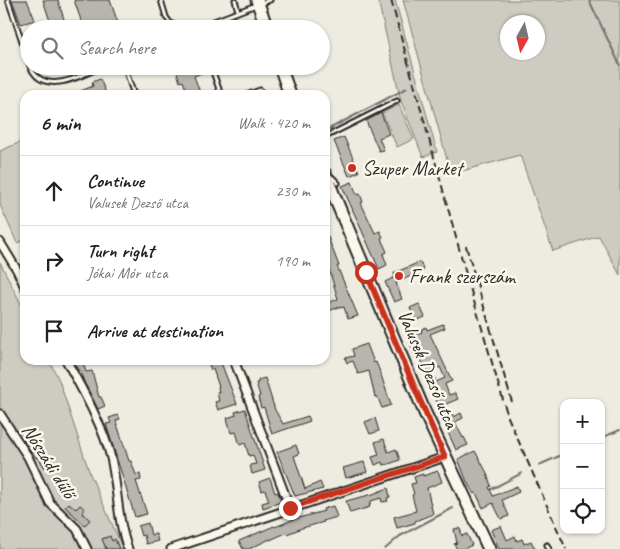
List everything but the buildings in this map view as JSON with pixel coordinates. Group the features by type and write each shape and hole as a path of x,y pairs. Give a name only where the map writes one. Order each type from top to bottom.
{"main road":[{"path":"257,2 263,20"},
{"path":"283,75 288,90"},
{"name":"Valusek Dezső utca","path":"330,181 419,398 489,549"}],"street":[{"path":"0,242 20,277"},
{"path":"69,365 80,385 109,450 121,526 128,549"},
{"path":"236,365 290,508"},
{"name":"Nószádi dűlő","path":"0,414 28,457 50,503 78,529 87,549"},
{"path":"171,549 445,457"}],"lane":[{"path":"8,0 20,35"},
{"path":"161,0 168,20"},
{"path":"235,0 238,10"},
{"path":"216,20 257,2 270,0"},
{"path":"35,75 54,83 71,80 82,75"},
{"path":"127,75 132,90"},
{"path":"215,75 219,90"},
{"path":"330,134 397,101"}],"shaded area":[{"path":"378,0 395,0 437,152 423,157 401,101"},
{"path":"403,0 620,0 620,275 599,236 553,251 520,155 451,174"},
{"path":"399,105 414,139 397,147 382,113"},
{"path":"20,142 20,242 17,243 0,205 0,151"},
{"path":"0,262 20,302 20,365 52,365 59,380 90,474 123,549 0,549"}],"waterway":[{"path":"589,0 620,65"},
{"path":"330,128 407,88"},
{"path":"605,436 620,430"},
{"path":"539,465 560,456"},
{"path":"488,491 522,473"},
{"path":"385,549 400,536 453,508"}],"railway":[{"path":"391,0 466,274 508,417 566,549"},
{"path":"466,246 512,402"}],"place":[{"name":"Szuper Market","path":"352,168"},
{"name":"Frank szerszám","path":"399,276"}],"route":[{"path":"290,508 445,457 366,272"}]}
